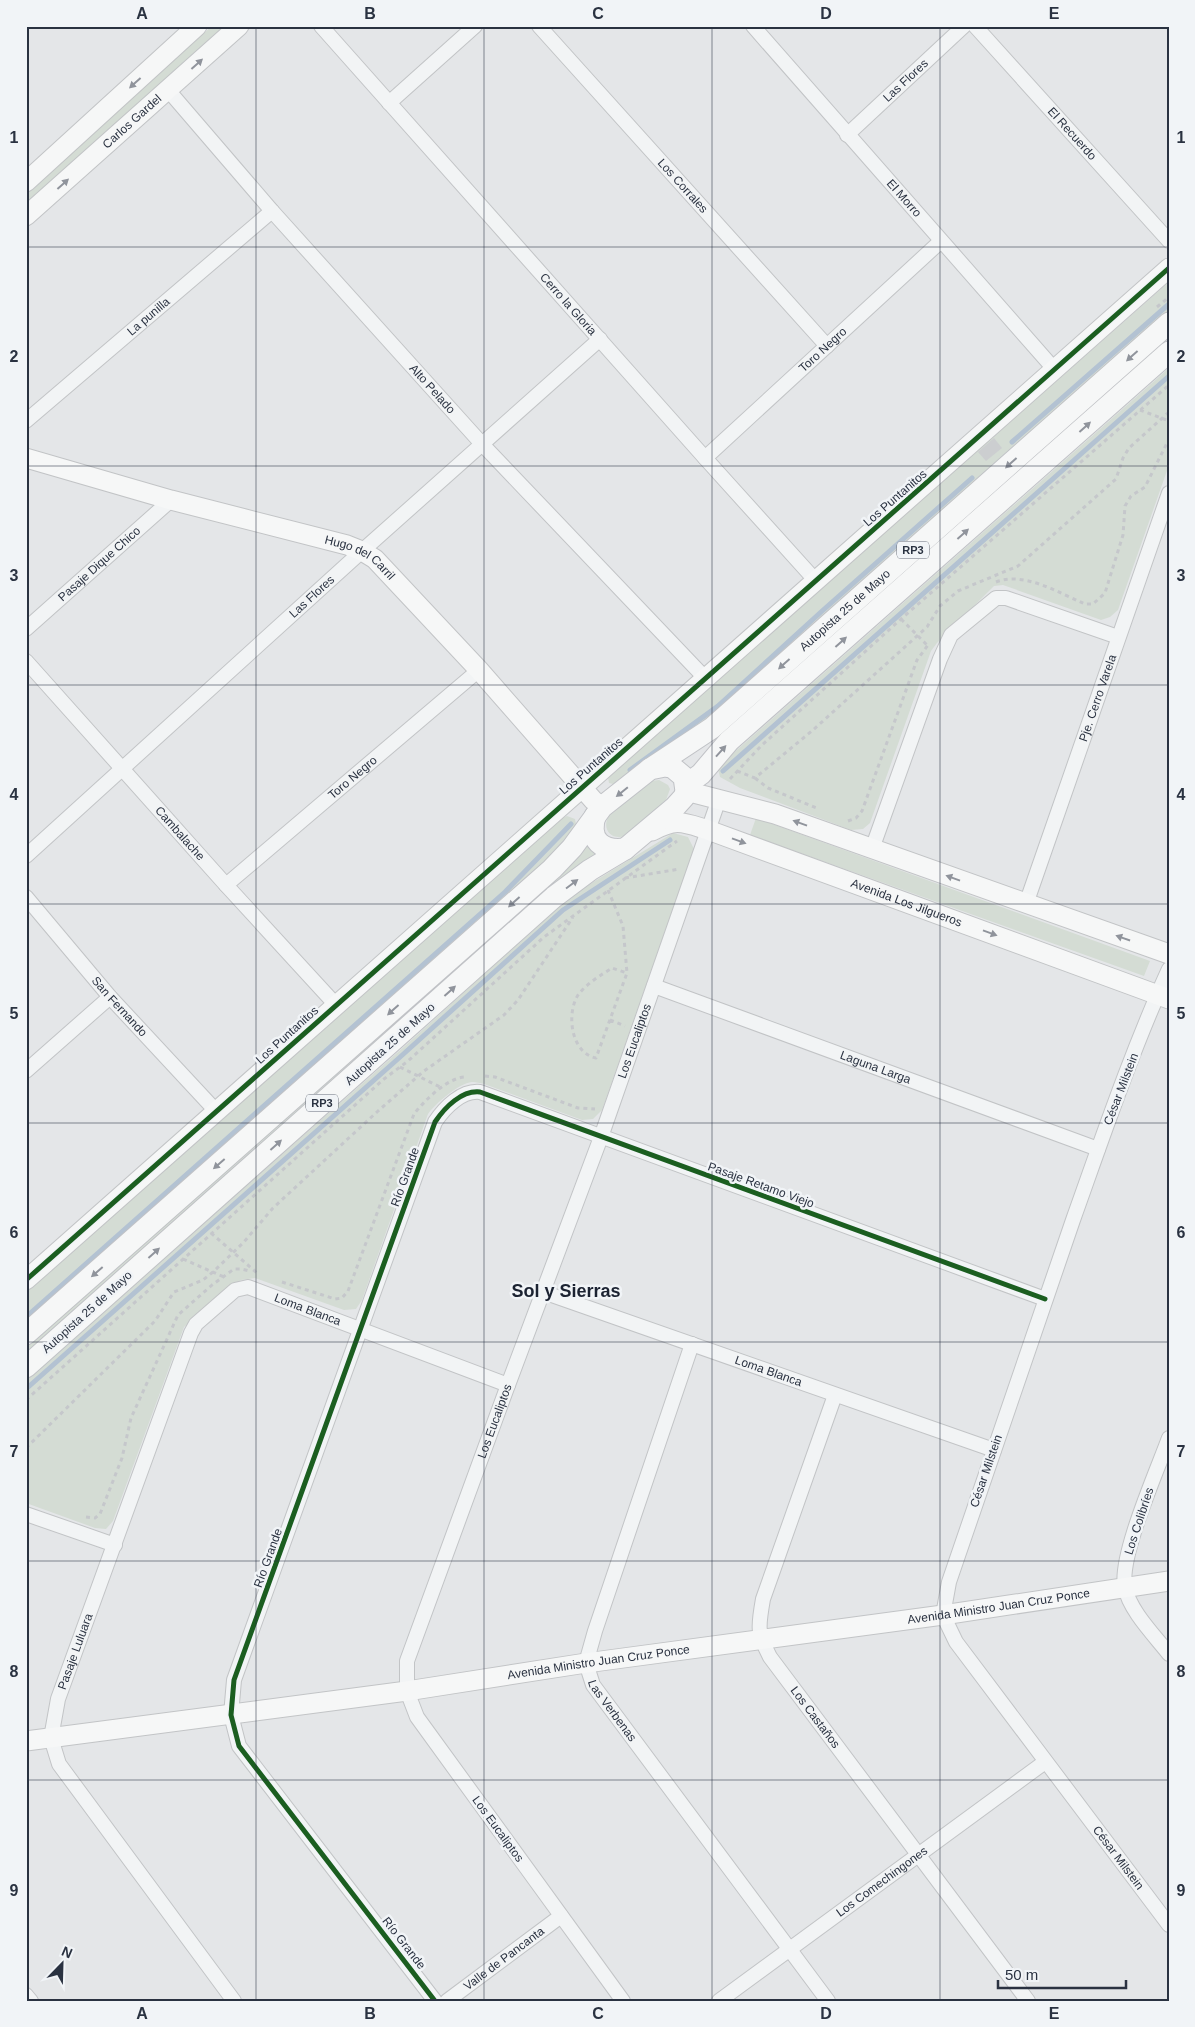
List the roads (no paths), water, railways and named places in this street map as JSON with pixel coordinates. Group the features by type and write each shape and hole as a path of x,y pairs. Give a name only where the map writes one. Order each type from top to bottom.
{"main road":[{"name":"Autopista 25 de Mayo","path":"650,769 712,728 1161,316"},
{"name":"Autopista 25 de Mayo","path":"686,788 729,741 1169,352"},
{"path":"650,769 665,766 672,767 684,777 686,788"},
{"name":"RP3","path":"598,812 650,769"},
{"name":"RP3","path":"625,849 644,835 675,807 684,797 686,788"},
{"name":"Autopista 25 de Mayo","path":"26,1334 552,868 572,848 598,812"},
{"path":"598,812 593,830 596,839 603,846 612,850 625,849"},
{"name":"Autopista 25 de Mayo","path":"26,1367 554,897 590,870 625,849"}],"street":[{"path":"26,182 197,26"},
{"name":"Carlos Gardel","path":"26,216 239,26"},
{"name":"Cerro la Gloria","path":"321,26 816,581"},
{"path":"389,103 475,26"},
{"name":"Los Corrales","path":"539,26 827,346"},
{"name":"El Morro","path":"753,26 846,135 1055,370"},
{"name":"Las Flores","path":"846,135 964,26"},
{"name":"El Recuerdo","path":"975,26 1169,241"},
{"name":"Alto Pelado","path":"168,90 272,211 482,444 706,679"},
{"name":"La punilla","path":"26,421 272,211"},
{"name":"Toro Negro","path":"705,458 941,240"},
{"name":"Los Puntanitos","path":"26,1280 1169,268"},
{"name":"Las Flores","path":"26,856 123,770 362,551 600,339"},
{"name":"Hugo del Carril","path":"26,458 171,500 347,545 362,551 374,559 479,670 582,787 598,812"},
{"name":"Pje. Cerro Varela","path":"1026,904 1169,493"},
{"name":"Pasaje Dique Chico","path":"26,629 171,500"},
{"path":"872,849 940,659 951,636 996,598 1006,598 1118,637"},
{"name":"Cambalache","path":"26,661 226,886 336,1005"},
{"name":"Toro Negro","path":"226,886 479,670"},
{"path":"686,788 775,814 1169,954"},
{"name":"Los Eucaliptos","path":"623,2001 417,1717 407,1691 408,1662 508,1385 601,1137 719,798"},
{"name":"Avenida Los Jilgueros","path":"644,835 668,822 676,821 708,830 1163,997"},
{"name":"San Fernando","path":"26,897 110,997 216,1112"},
{"name":"César Milstein","path":"1169,969 1163,997 1098,1149 1045,1299 948,1582 943,1615 956,1642 1044,1762 1169,1925"},
{"name":"Laguna Larga","path":"654,986 1098,1149"},
{"path":"26,1071 110,997"},
{"name":"Pasaje Retamo Viejo","path":"467,1088 1045,1299"},
{"name":"Río Grande","path":"435,2001 239,1746 231,1715 234,1680 435,1122 443,1109 467,1088"},
{"name":"Loma Blanca","path":"248,1287 508,1385"},
{"name":"Pasaje Luluara","path":"234,2001 58,1764 52,1738 58,1699 191,1333 196,1324 236,1290 248,1287"},
{"name":"Loma Blanca","path":"543,1292 994,1450"},
{"name":"Las Verbenas","path":"692,1344 594,1631 586,1662 593,1685 828,2001"},
{"name":"Los Castaños","path":"836,1395 763,1599 759,1620 760,1638 770,1657 1028,2001"},
{"name":"Los Colibríes","path":"1169,1438 1127,1553 1125,1587 1132,1606 1169,1654"},
{"path":"26,1514 115,1545"},
{"name":"Avenida Ministro Juan Cruz Ponce","path":"26,1741 407,1691 586,1662 943,1615 1169,1581"},
{"name":"Los Comechingones","path":"719,2001 1044,1762"},
{"name":"Valle de Pancanta","path":"447,2001 561,1916"},
{"path":"26,1995 31,2001"}],"waterway":[{"path":"1012,442 1169,304"},
{"path":"723,771 1169,376"},
{"path":"630,770 718,706 972,478"},
{"path":"26,1317 505,892 571,824"},
{"path":"26,1389 563,910 670,840"}],"district":[{"name":"Sol y Sierras","path":"566,1291"}]}
